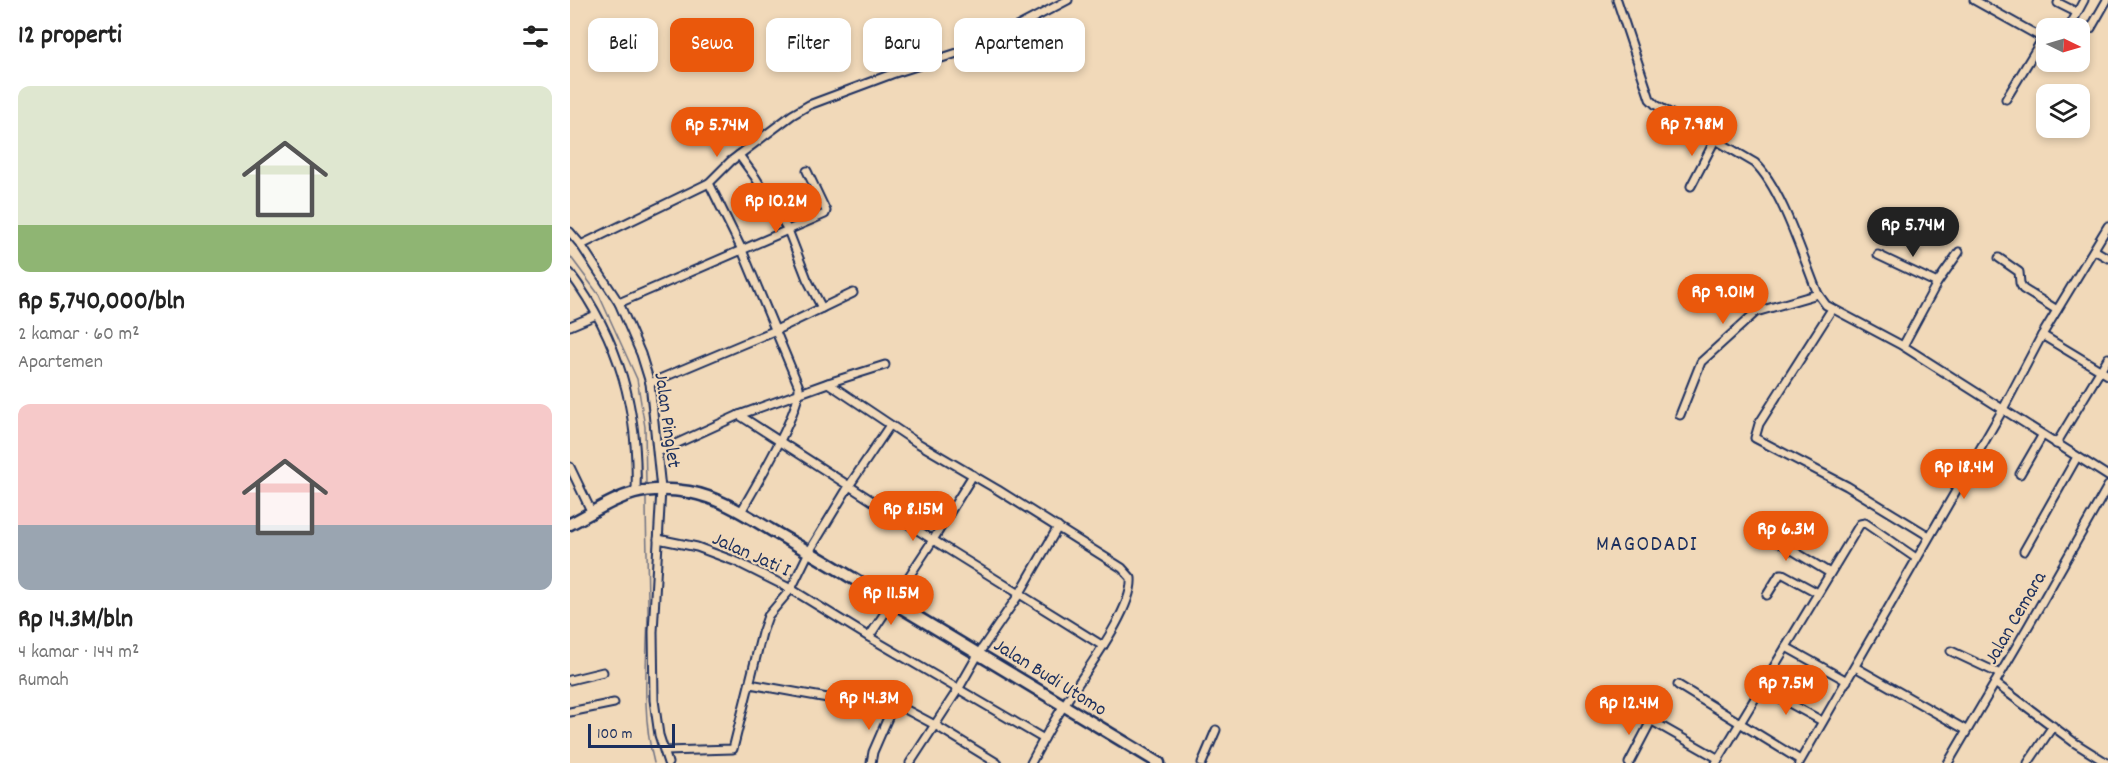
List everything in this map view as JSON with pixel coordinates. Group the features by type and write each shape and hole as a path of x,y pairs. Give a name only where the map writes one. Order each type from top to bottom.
{"main road":[{"name":"Jalan Budi Utomo","path":"570,524 615,500 639,491 659,489 692,492 718,501 809,552 1159,763"}],"street":[{"path":"581,245 709,183 739,155 792,115 810,105 892,74 982,45 1068,0"},
{"path":"1617,0 1650,99 1656,105 1755,163 1768,180 1784,212 1818,294 1832,309 1903,346 2002,411 2108,476"},
{"path":"1974,0 2036,35"},
{"path":"2073,18 2084,0"},
{"path":"2091,28 2107,0"},
{"path":"2058,3 2076,12"},
{"path":"2006,99 2036,52"},
{"path":"1691,186 1715,140"},
{"path":"739,155 788,230 807,279 822,308"},
{"path":"619,303 826,213 807,171"},
{"path":"709,183 742,250 798,383 799,392 779,442 741,512"},
{"path":"1678,685 1800,761 2002,411 2042,335 2108,226"},
{"name":"Jalan Pinglet","path":"570,232 619,303 641,354 650,383 658,452 659,489 654,700 668,763"},
{"path":"2094,250 2108,258"},
{"path":"1903,346 1937,284 1959,252"},
{"path":"1878,255 1937,284"},
{"path":"1999,258 2019,272 2023,289 2057,310"},
{"path":"570,273 596,315 616,355 626,385 637,453 639,491"},
{"path":"650,383 776,330 853,293"},
{"path":"1680,415 1701,362 1756,312 1818,294"},
{"path":"1832,309 1759,424 1755,438 1847,486 1929,536"},
{"path":"570,326 596,315"},
{"path":"2042,335 2108,375"},
{"path":"2056,444 2108,357"},
{"path":"658,452 799,392 885,365"},
{"path":"828,383 890,425 1122,568 1131,578 1129,598 1103,646 1064,705 1031,763"},
{"path":"739,416 1103,646"},
{"path":"665,751 733,749 764,624 791,589 809,552 890,425"},
{"path":"2020,474 2042,436"},
{"path":"2024,551 2077,457"},
{"path":"570,467 592,513"},
{"path":"869,637 973,475"},
{"name":"Jalan Cemara","path":"1951,762 1966,730 2105,497 2108,486"},
{"path":"1638,713 1718,761 1860,524 1864,523 1916,558"},
{"path":"910,763 979,653 1020,593 1058,527"},
{"path":"1772,538 1830,573"},
{"name":"Jalan Jati I","path":"658,539 707,550 791,589 1044,739"},
{"path":"1767,595 1780,574 1818,594"},
{"path":"1786,647 1847,681"},
{"path":"1951,651 2000,674"},
{"path":"1855,667 1966,730"},
{"path":"570,680 603,672"},
{"path":"1995,683 2108,763"},
{"path":"750,684 909,710 997,763"},
{"path":"1762,688 1822,721"},
{"path":"570,712 614,703"},
{"path":"871,763 873,752 893,706"},
{"path":"1629,763 1651,721"},
{"path":"2028,763 2053,726"},
{"path":"1202,763 1216,730"}],"waterway":[{"path":"570,256 599,295 637,379 645,427 646,486"},
{"path":"646,496 648,612 646,707 654,763"}],"district":[{"name":"MAGODADI","path":"1647,542"}]}
